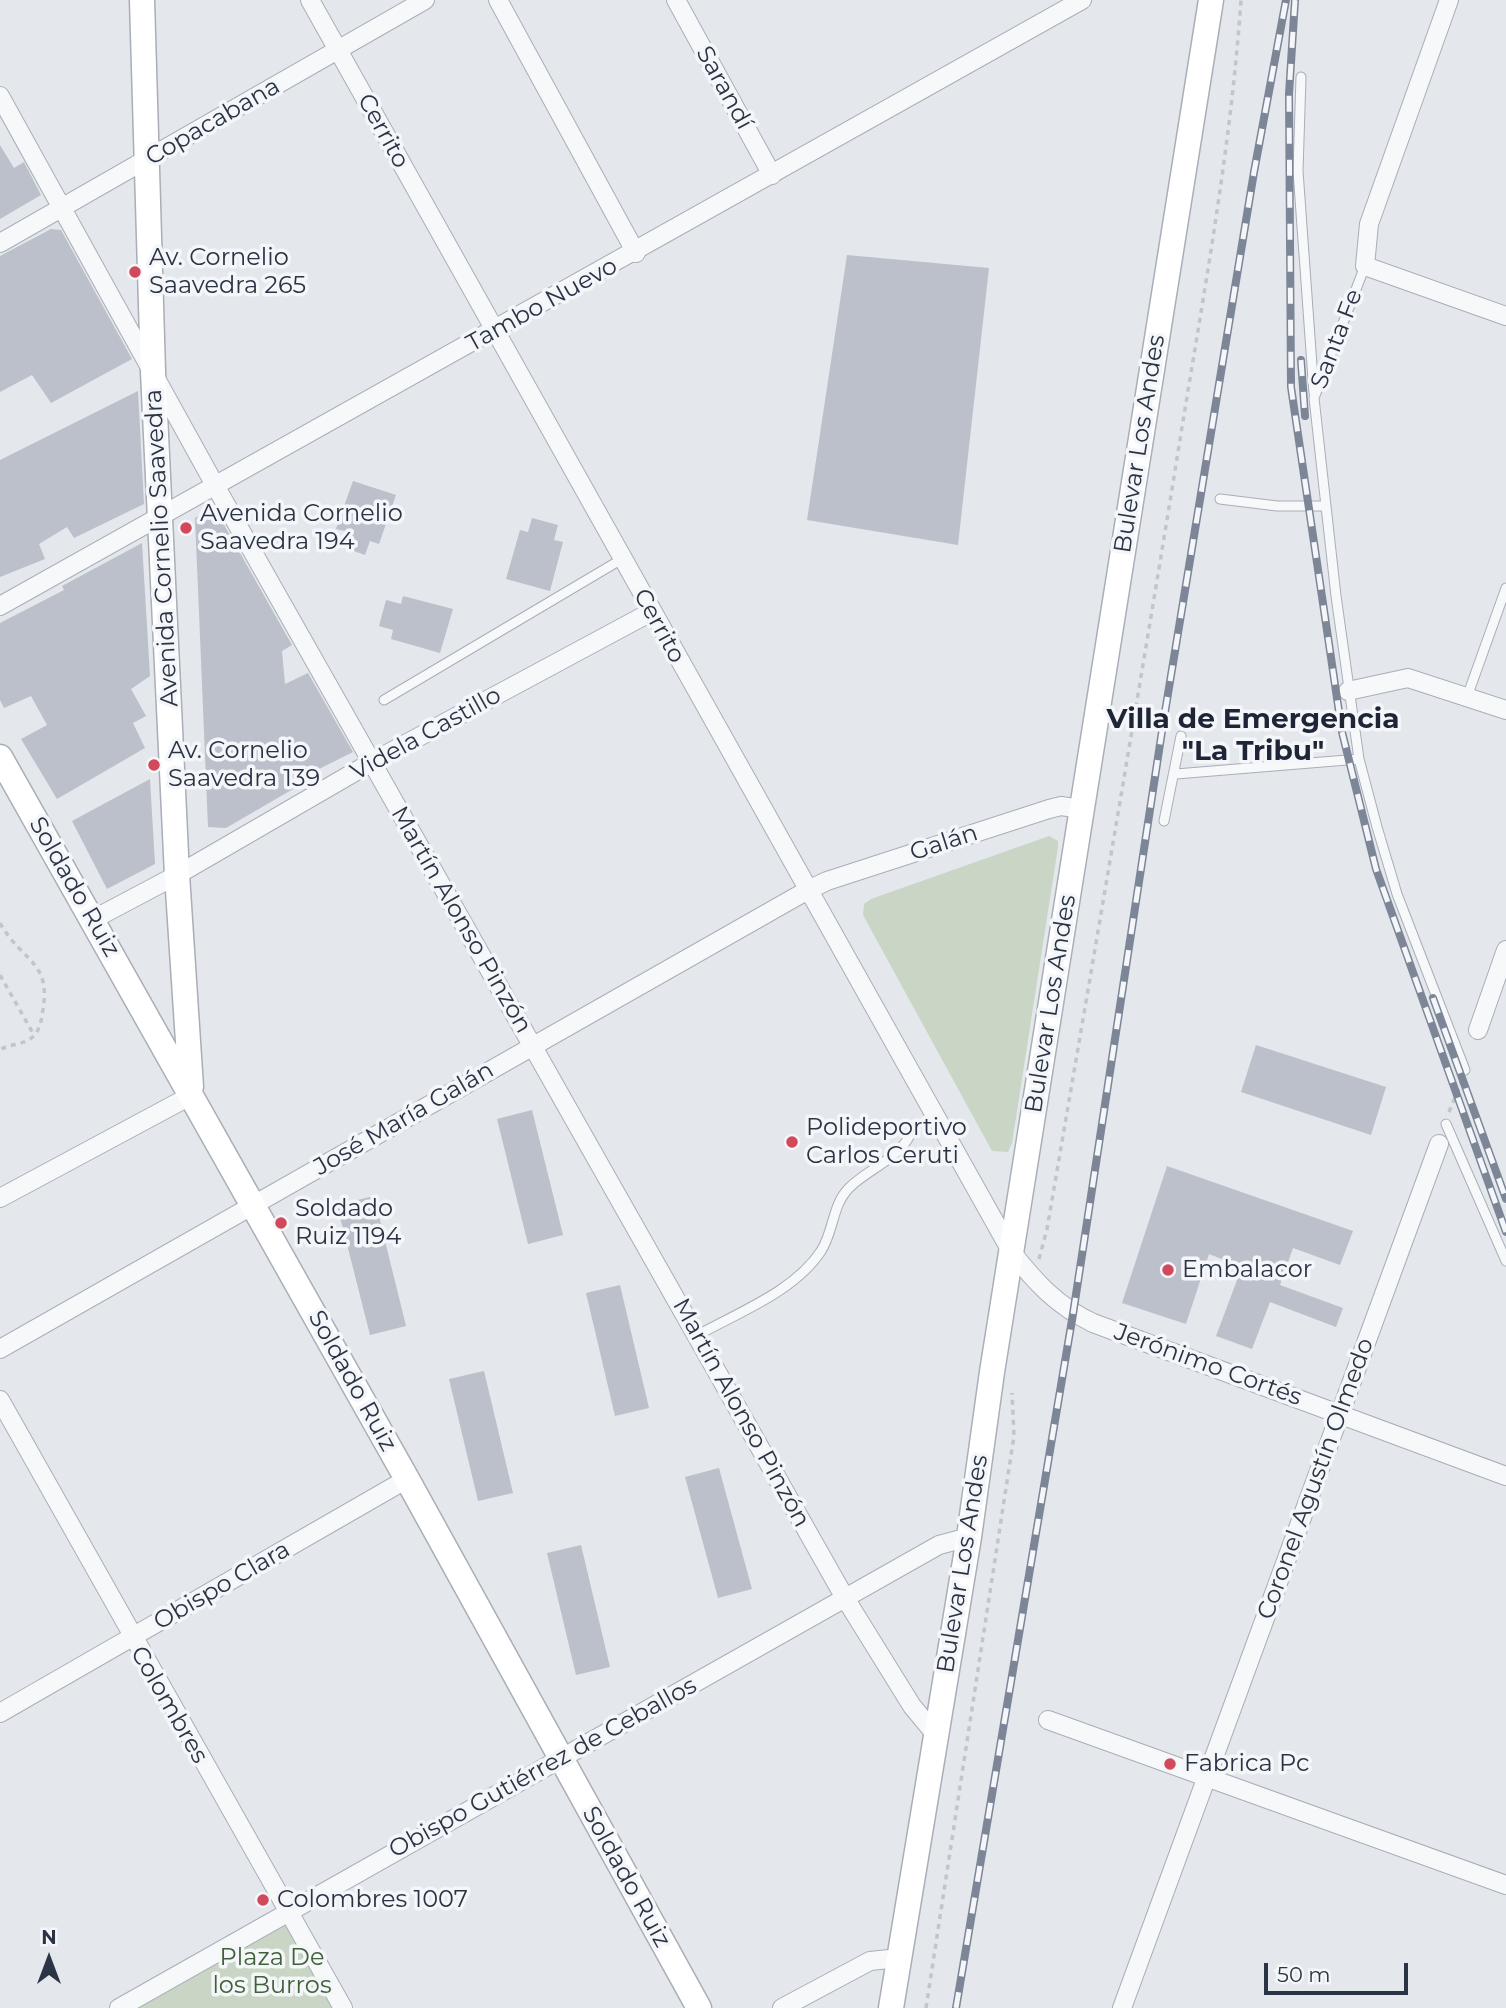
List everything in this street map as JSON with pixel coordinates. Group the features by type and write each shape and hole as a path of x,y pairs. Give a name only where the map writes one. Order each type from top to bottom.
{"main road":[{"name":"Avenida Cornelio Saavedra","path":"142,0 149,158 153,372 177,875 192,1095"},
{"name":"Bulevar Los Andes","path":"891,2008 970,1537 1011,1251 1211,0"},
{"name":"Soldado Ruiz","path":"0,757 407,1479 699,2008"}],"street":[{"name":"Cerrito","path":"310,0 1011,1251"},
{"name":"Copacabana","path":"0,243 425,0"},
{"path":"498,0 636,253"},
{"name":"Sarandí","path":"676,0 772,175"},
{"name":"Tambo Nuevo","path":"0,606 636,253 1052,7 1082,0"},
{"name":"Santa Fe","path":"1365,266 1369,224 1449,0"},
{"name":"Martín Alonso Pinzón","path":"0,96 64,207 216,488 845,1598 912,1706 936,1735"},
{"path":"1365,266 1506,316"},
{"name":"Videla Castillo","path":"92,920 177,875 372,762 651,612"},
{"path":"1348,691 1408,678 1506,710"},
{"name":"Galán","path":"808,890 827,881 1049,809 1061,806 1082,808"},
{"name":"José María Galán","path":"0,1349 808,890"},
{"path":"1478,1031 1503,970 1506,950"},
{"path":"0,1198 192,1095"},
{"name":"Coronel Agustín Olmedo","path":"1122,2008 1209,1778 1438,1144"},
{"name":"Jerónimo Cortés","path":"1011,1251 1035,1282 1057,1304 1093,1323 1506,1476"},
{"name":"Colombres","path":"0,1400 132,1639 343,2008"},
{"name":"Obispo Clara","path":"0,1713 407,1479"},
{"name":"Obispo Gutiérrez de Ceballos","path":"120,2008 939,1545 970,1537"},
{"path":"1048,1720 1506,1885"},
{"path":"782,2008 870,1961 899,1958"}],"lane":[{"path":"1301,77 1298,170 1314,398"},
{"name":"Santa Fe","path":"1365,266 1314,398 1348,691 1359,758 1398,894 1465,1070"},
{"path":"1220,499 1277,506 1325,506"},
{"path":"384,700 622,559"},
{"path":"1467,697 1506,588"},
{"path":"1164,821 1176,774 1181,736"},
{"path":"1176,774 1359,758"},
{"path":"1446,1124 1506,1261"},
{"path":"698,1335 798,1278 821,1251 833,1225 838,1200 851,1186 902,1149 909,1137"}],"path":[{"path":"1035,1282 1113,849 1206,276 1229,132 1241,0"},
{"path":"0,923 44,979 47,995 40,1026 34,1035 0,1050"},
{"path":"0,975 34,1035"},
{"path":"1446,1124 1465,1070"},
{"path":"926,2008 1014,1436 1012,1381"}],"green space":[{"path":"1049,836 1058,841 1058,847 1012,1143 1008,1152 992,1151 863,915 864,904 871,899"},
{"name":"Plaza De los Burros","path":"287,1922 334,2008 138,2008"}],"building":[{"path":"0,145 14,168 24,162 41,195 0,219"},
{"path":"51,229 61,230 132,359 51,403 32,375 0,392 0,256"},
{"path":"847,255 989,268 958,545 807,520"},
{"path":"138,391 144,504 74,538 67,527 39,544 45,559 0,577 0,460"},
{"path":"353,481 396,495 379,544 370,541 365,555 340,546 345,531 336,529"},
{"path":"214,507 292,645 282,651 285,684 308,673 353,752 317,770 319,774 226,828 208,827 195,518"},
{"path":"532,518 558,525 554,540 563,542 550,591 506,579 520,530 528,532"},
{"path":"142,543 150,676 131,689 146,716 133,723 145,748 57,799 21,739 47,725 31,696 4,708 0,700 0,623 64,590 62,586"},
{"path":"403,596 453,609 440,653 391,639 393,630 379,626 386,600 401,604"},
{"path":"150,779 155,864 107,889 72,821"},
{"path":"1256,1045 1386,1087 1371,1135 1241,1092"},
{"path":"532,1110 563,1235 528,1244 497,1119"},
{"path":"1167,1166 1353,1231 1340,1265 1293,1248 1280,1285 1343,1308 1336,1327 1270,1302 1252,1349 1216,1336 1242,1267 1209,1254 1186,1324 1122,1303"},
{"path":"374,1196 406,1326 370,1335 337,1205"},
{"path":"620,1285 649,1408 615,1416 586,1293"},
{"path":"484,1371 513,1493 478,1501 449,1379"},
{"path":"719,1468 752,1589 718,1598 685,1477"},
{"path":"581,1545 610,1667 576,1675 547,1553"}],"railway":[{"path":"956,2008 1073,1314 1164,718 1254,172 1286,0"},
{"path":"1295,0 1289,94 1291,387 1342,732 1376,869 1506,1232"},
{"path":"1301,360 1305,416"},
{"path":"1433,998 1506,1199"}],"place":[{"name":"Av. Cornelio Saavedra 265","path":"135,272"},
{"name":"Avenida Cornelio Saavedra 194","path":"186,528"},
{"name":"Av. Cornelio Saavedra 139","path":"154,765"},
{"name":"Polideportivo Carlos Ceruti","path":"792,1142"},
{"name":"Soldado Ruiz 1194","path":"281,1223"},
{"name":"Embalacor","path":"1168,1270"},
{"name":"Fabrica Pc","path":"1170,1764"},
{"name":"Colombres 1007","path":"263,1900"}],"district":[{"name":"Villa de Emergencia \"La Tribu\"","path":"1253,736"}]}
